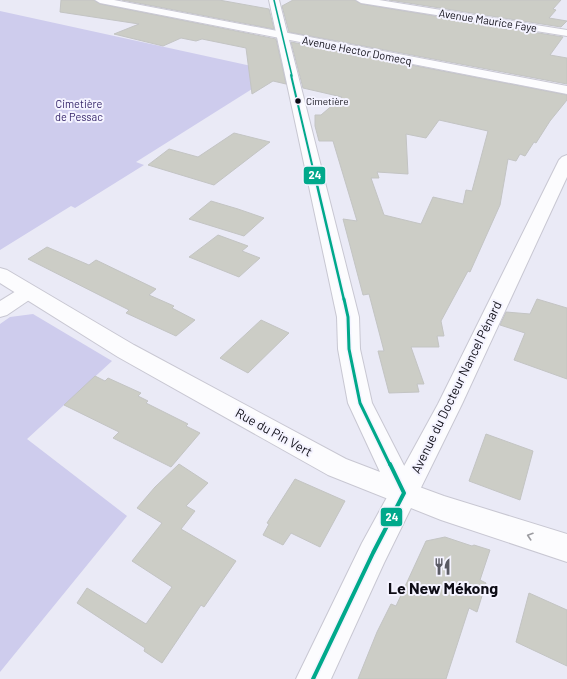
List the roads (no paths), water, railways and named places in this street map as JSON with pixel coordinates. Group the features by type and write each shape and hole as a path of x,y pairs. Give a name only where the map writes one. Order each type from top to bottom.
{"street":[{"name":"Avenue Hector Domecq","path":"100,0 567,90"},
{"path":"274,0 348,317 349,349 360,403 404,493"},
{"name":"Avenue Maurice Faye","path":"361,0 567,33"},
{"name":"Avenue du Docteur Nancel Pénard","path":"313,679 373,553 450,404 567,160"},
{"name":"Rue du Pin Vert","path":"0,274 126,351 338,467 441,508 567,548"},
{"path":"0,310 28,292"}],"place":[{"name":"Cimetière","path":"298,101"},
{"name":"Le New Mékong","path":"443,566"}],"park label":[{"name":"Cimetière de Pessac","path":"79,109"}]}
